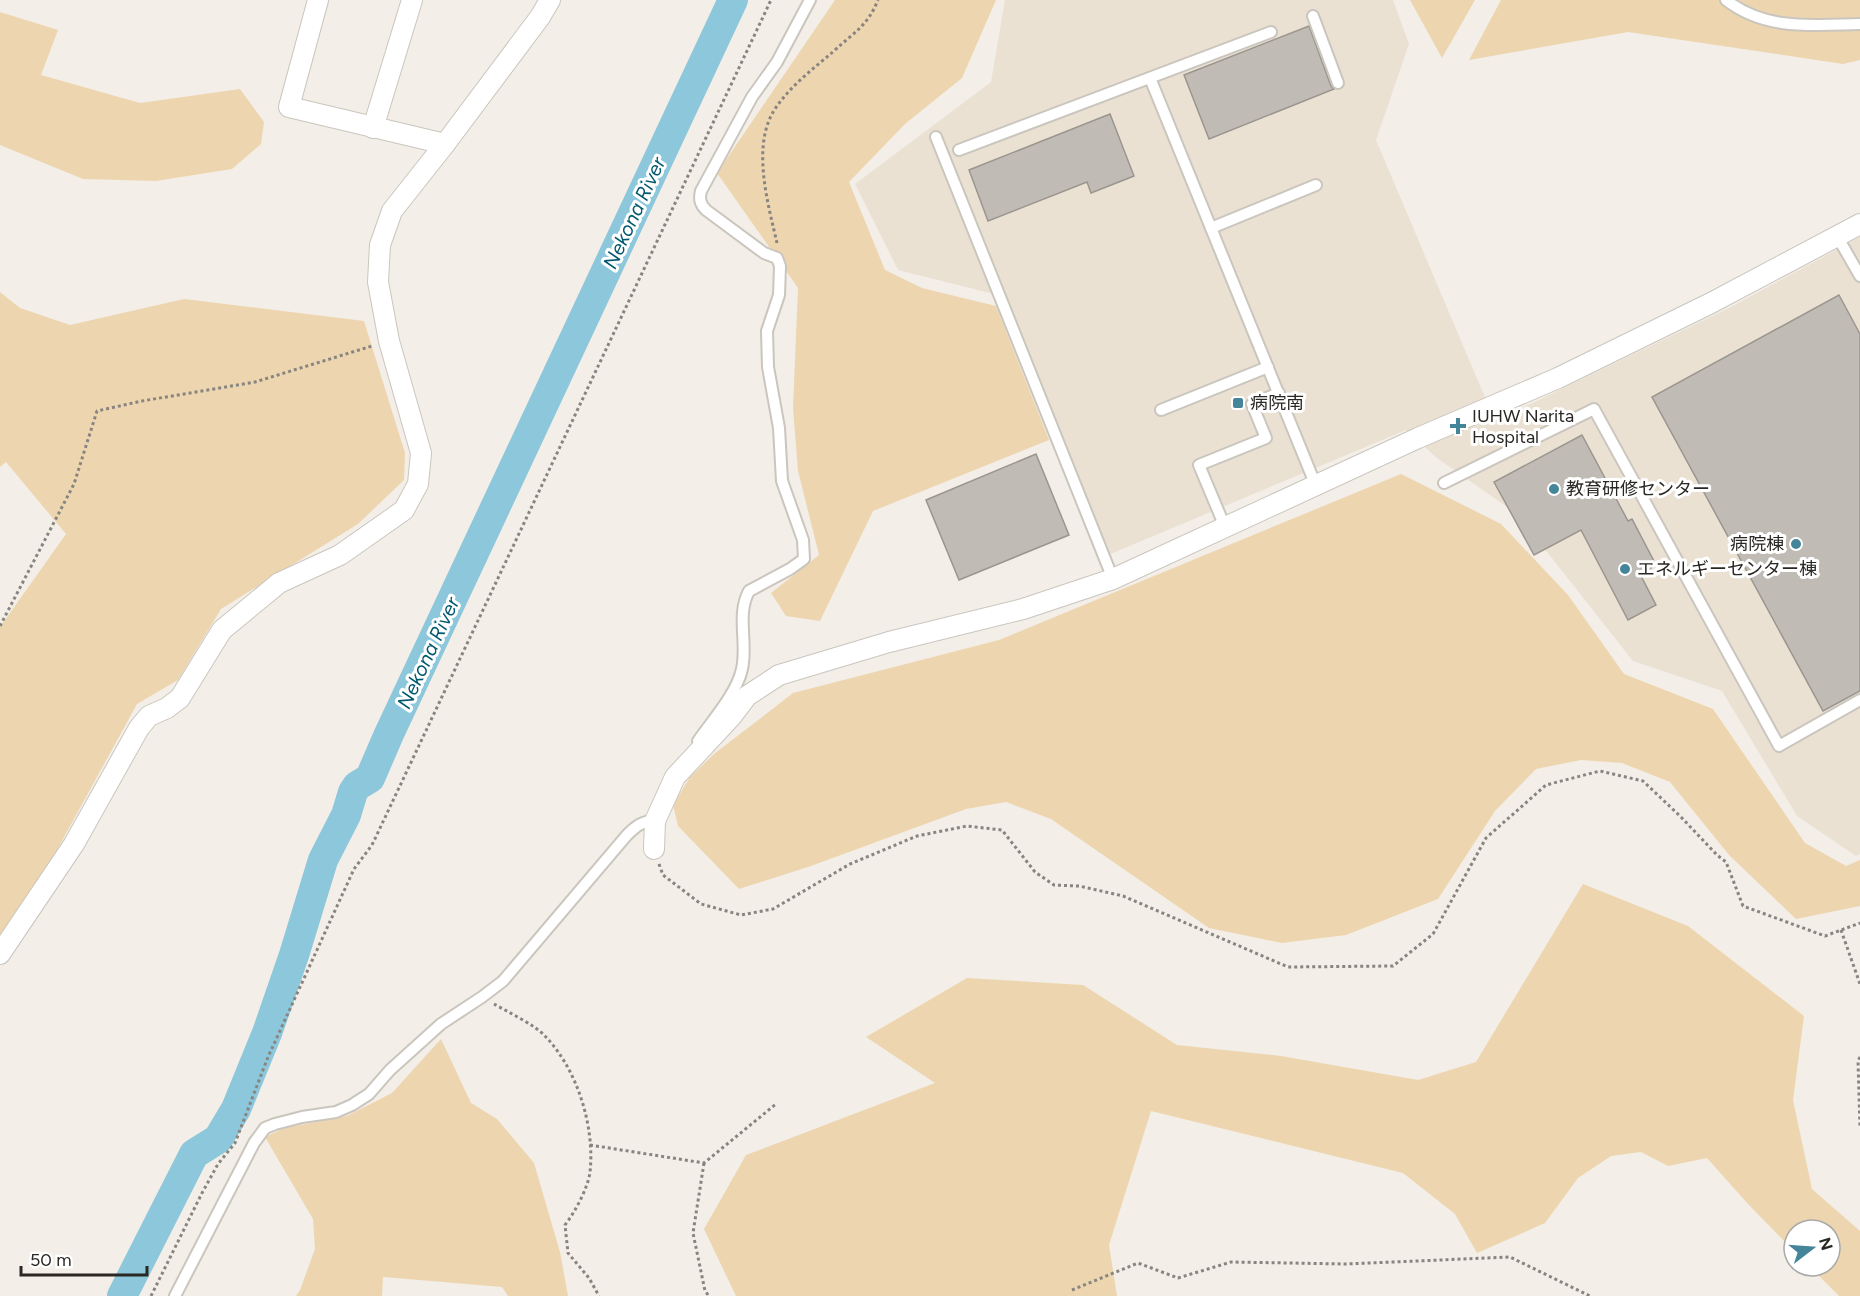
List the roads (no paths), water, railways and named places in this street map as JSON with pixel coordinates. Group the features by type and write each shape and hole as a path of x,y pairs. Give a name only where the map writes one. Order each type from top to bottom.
{"street":[{"path":"318,0 289,107 445,144"},
{"path":"373,128 412,0"},
{"path":"0,954 74,844 139,728 149,716 167,708 180,698 222,630 279,583 340,555 404,510 418,484 421,453 389,341 378,282 380,245 392,211 445,144 540,17 550,0"},
{"path":"654,849 655,821 675,777 731,717 747,696 779,675 889,642 1023,609 1113,579 1418,438 1558,378 1711,303 1860,224"}],"lane":[{"path":"675,777 677,761 696,744 732,692 742,671 744,653 742,610 749,591 804,559 803,540 782,481 779,428 768,367 767,331 779,295 780,267 777,258 764,252 706,210 701,205 700,198 701,191 752,97 777,62 810,0"},
{"path":"1726,0 1738,9 1762,20 1796,25 1860,24"},
{"path":"1313,16 1338,83"},
{"path":"959,150 1270,32"},
{"path":"1150,78 1316,486"},
{"path":"936,137 1113,579"},
{"path":"1211,228 1316,185"},
{"path":"1837,236 1860,276"},
{"path":"1161,410 1268,367"},
{"path":"1225,527 1200,465 1266,438 1252,404 1278,393"},
{"path":"1444,483 1594,409 1779,746 1860,700"},
{"path":"175,1296 254,1143 266,1128 302,1117 336,1112 369,1094 390,1070 441,1024 503,981 627,834 648,820 655,821"}],"waterway":[{"name":"Nekona River","path":"122,1296 194,1154 218,1139 236,1109 267,1033 323,860 346,815 353,792 357,786 370,778 733,0"}],"place":[{"name":"病院南","path":"1238,403"},
{"name":"IUHW Narita Hospital","path":"1458,426"},
{"name":"教育研修センター","path":"1554,489"},
{"name":"病院棟","path":"1796,544"},
{"name":"エネルギーセンター棟","path":"1625,569"}]}
